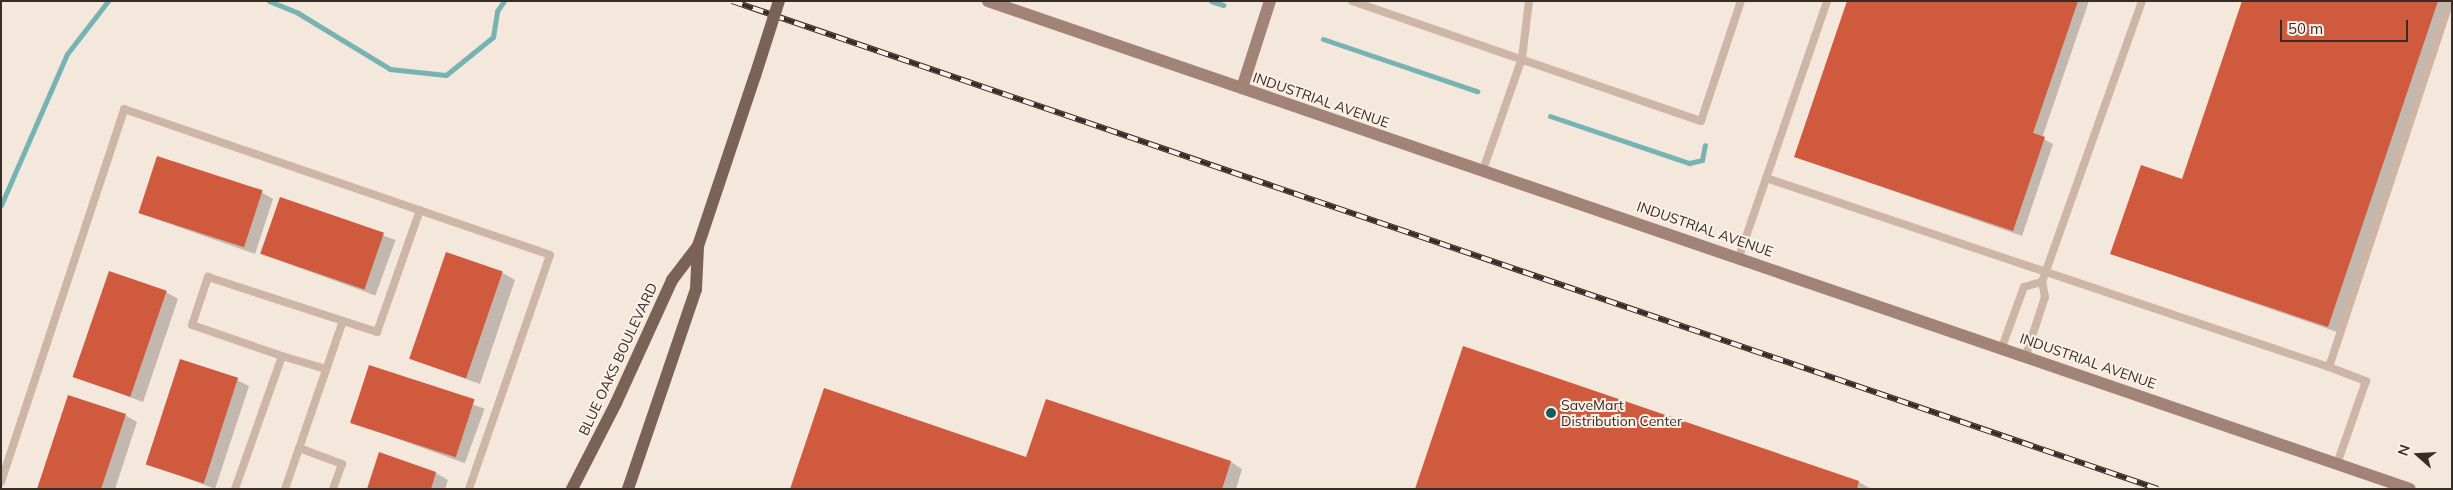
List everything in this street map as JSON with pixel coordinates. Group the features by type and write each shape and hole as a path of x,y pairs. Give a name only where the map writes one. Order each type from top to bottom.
{"main road":[{"name":"BLUE OAKS BOULEVARD","path":"628,489 696,289 698,246 779,1"},
{"name":"BLUE OAKS BOULEVARD","path":"572,488 623,388 672,280 698,246"}],"street":[{"name":"INDUSTRIAL AVENUE","path":"988,1 2026,355 2410,489"},
{"path":"1242,88 1270,1"}],"lane":[{"path":"1352,1 1701,121 1741,1"},
{"path":"1483,170 1522,58 1529,1"},
{"path":"1739,257 1827,1"},
{"path":"2026,355 2046,297 2042,282 2142,1"},
{"path":"2329,367 2450,1"},
{"path":"1,482 124,109 550,254 469,489"},
{"path":"1766,178 2366,381 2337,464"},
{"path":"326,369 192,325 208,277 377,332 420,210"},
{"path":"2002,347 2024,287 2042,282"},
{"path":"285,489 342,321"},
{"path":"235,489 282,356"},
{"path":"299,448 342,464 333,489"}],"building":[{"path":"1847,1 2078,1 2033,133 2045,137 2013,231 1794,157"},
{"path":"2242,1 2438,1 2328,327 2110,254 2141,165 2182,179"},
{"path":"157,156 263,190 244,247 138,213"},
{"path":"280,197 384,233 364,290 260,254"},
{"path":"446,252 503,272 466,378 409,359"},
{"path":"109,271 167,291 130,397 73,377"},
{"name":"SaveMart Distribution Center","path":"1463,346 1859,481 1857,489 1415,489"},
{"path":"180,359 238,378 204,483 146,465"},
{"path":"369,365 475,399 456,457 350,423"},
{"path":"824,388 1026,457 1046,399 1231,461 1222,489 790,489"},
{"path":"68,395 126,414 101,489 37,489"},
{"path":"379,452 436,472 431,489 367,489"}],"waterway":[{"path":"1,205 67,54 108,1"},
{"path":"269,1 298,13 390,69 446,75 493,37 497,11 504,1"},
{"path":"1211,1 1223,5"},
{"path":"1323,39 1477,91"},
{"path":"1550,116 1689,163 1702,160 1705,145"}],"railway":[{"path":"732,1 2158,489"}],"place":[{"name":"SaveMart Distribution Center","path":"1551,413"}]}
